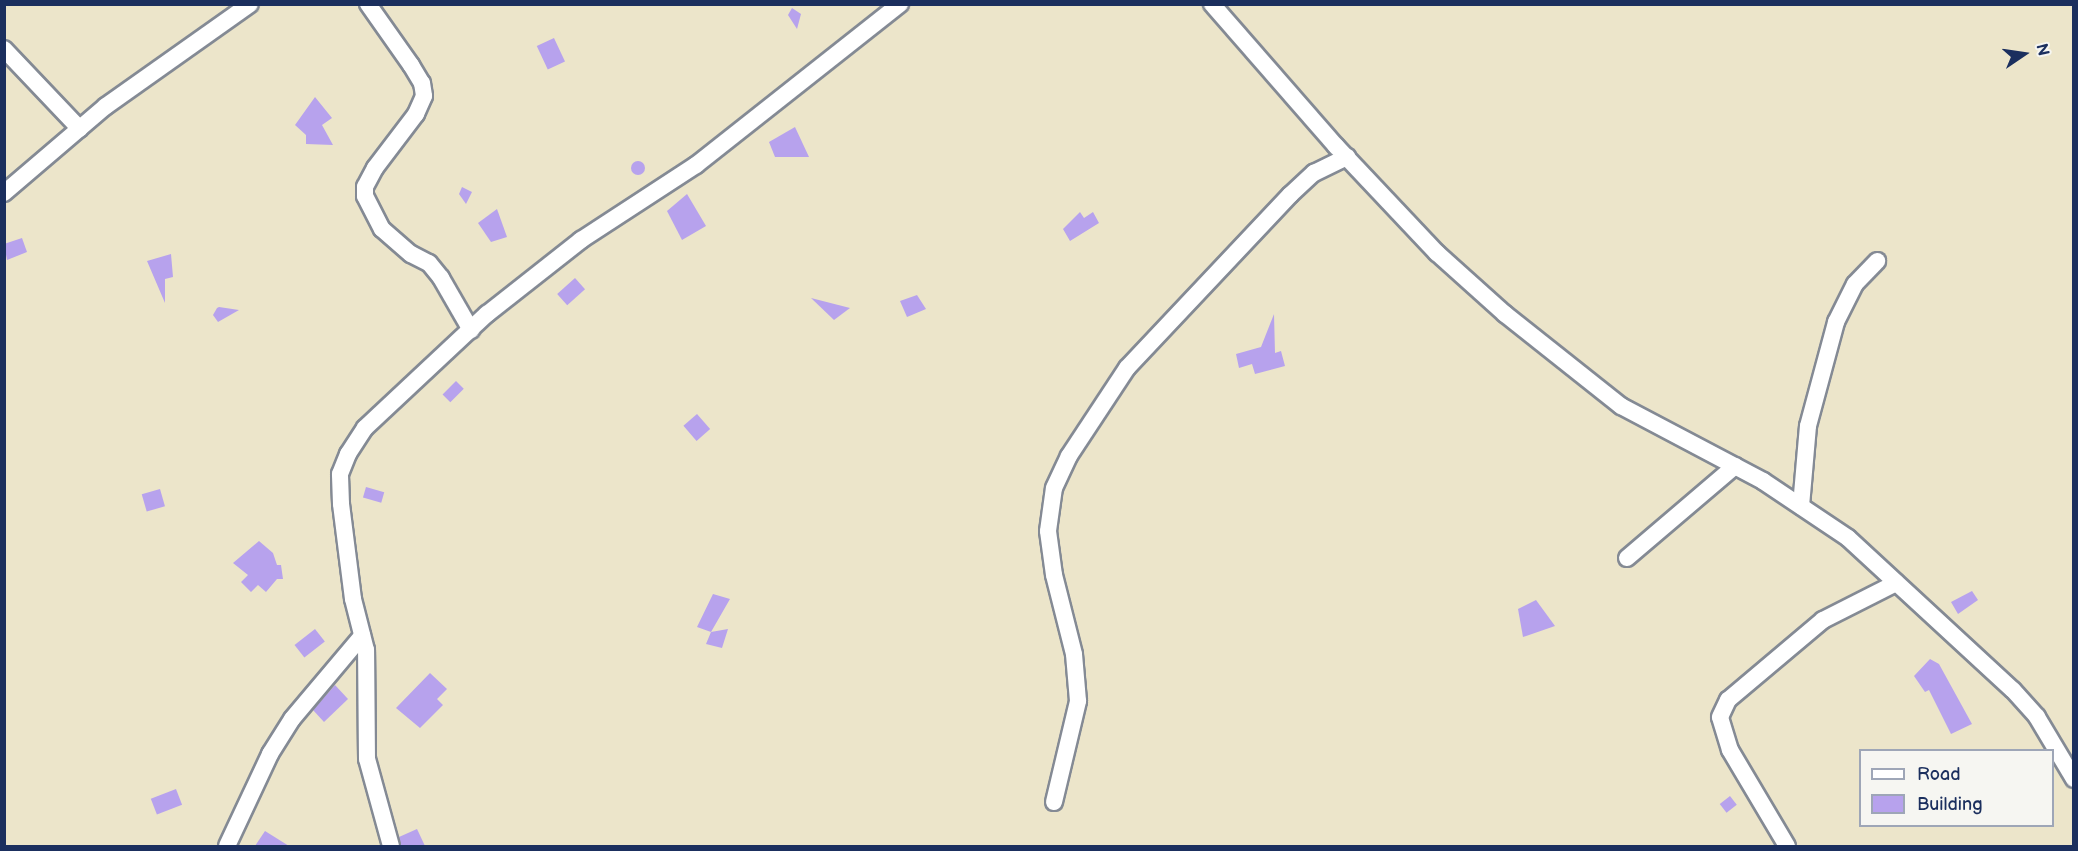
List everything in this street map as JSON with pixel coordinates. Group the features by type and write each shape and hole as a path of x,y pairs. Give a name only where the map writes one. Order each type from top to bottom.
{"street":[{"path":"4,193 80,129 250,4"},
{"path":"368,4 411,64 422,83 424,96 416,114 375,168 365,187 365,196 382,229 411,254 429,263 441,278 471,330"},
{"path":"391,846 367,759 369,681 353,599 340,474 365,428 471,330 581,240 696,165 900,4"},
{"path":"1212,4 1347,157 1437,253 1567,366 1621,406 1735,466 1848,538 2013,690 2037,717 2073,779"},
{"path":"4,49 80,129"},
{"path":"1054,802 1078,700 1074,654 1054,575 1048,531 1054,488 1069,456 1126,368 1290,195 1314,173 1347,157"},
{"path":"1801,507 1808,426 1836,322 1855,284 1877,261"},
{"path":"1627,558 1735,466"},
{"path":"1786,846 1730,750 1720,717 1728,700 1823,620 1896,583"},
{"path":"227,846 270,754 292,719 362,636"}],"building":[{"path":"792,8 801,14 797,29 788,15"},
{"path":"554,38 565,62 548,70 537,46"},
{"path":"315,97 332,118 322,125 333,145 306,144 306,135 295,125"},
{"path":"795,127 809,157 775,157 769,142"},
{"path":"635,161 641,161 645,168 641,175 635,175 631,171 631,165"},
{"path":"462,187 472,192 466,204 459,194"},
{"path":"687,194 706,226 682,240 667,211"},
{"path":"497,209 507,237 491,242 478,223"},
{"path":"1080,212 1084,218 1093,212 1099,223 1070,241 1063,229"},
{"path":"22,238 27,252 7,260 4,244"},
{"path":"171,254 173,277 165,279 165,303 147,261"},
{"path":"575,278 585,289 567,305 557,294"},
{"path":"917,295 926,309 907,317 900,301"},
{"path":"811,298 850,308 834,320"},
{"path":"217,308 239,310 218,322 213,315"},
{"path":"1274,314 1275,353 1281,351 1285,366 1255,374 1252,364 1239,368 1236,354 1261,347"},
{"path":"456,381 464,389 450,402 443,394"},
{"path":"697,414 710,429 697,441 683,426"},
{"path":"366,487 384,492 381,503 363,498"},
{"path":"160,489 165,506 147,512 142,494"},
{"path":"259,541 273,553 277,565 281,565 283,579 277,579 266,592 258,585 251,592 241,582 248,575 233,563"},
{"path":"1972,591 1978,600 1958,614 1951,602"},
{"path":"713,594 730,599 711,632 697,627"},
{"path":"1536,600 1555,626 1523,637 1518,609"},
{"path":"315,629 325,642 304,658 295,645"},
{"path":"728,629 722,648 706,644 711,632"},
{"path":"1930,659 1939,664 1972,724 1951,734 1929,690 1925,692 1914,676"},
{"path":"430,673 447,689 437,699 443,705 420,728 396,708"},
{"path":"335,685 348,699 324,722 313,710"},
{"path":"176,789 182,805 157,815 151,799"},
{"path":"1730,796 1737,805 1727,813 1720,804"},
{"path":"417,829 425,846 401,846 399,837"},
{"path":"265,831 289,846 255,846"}]}
